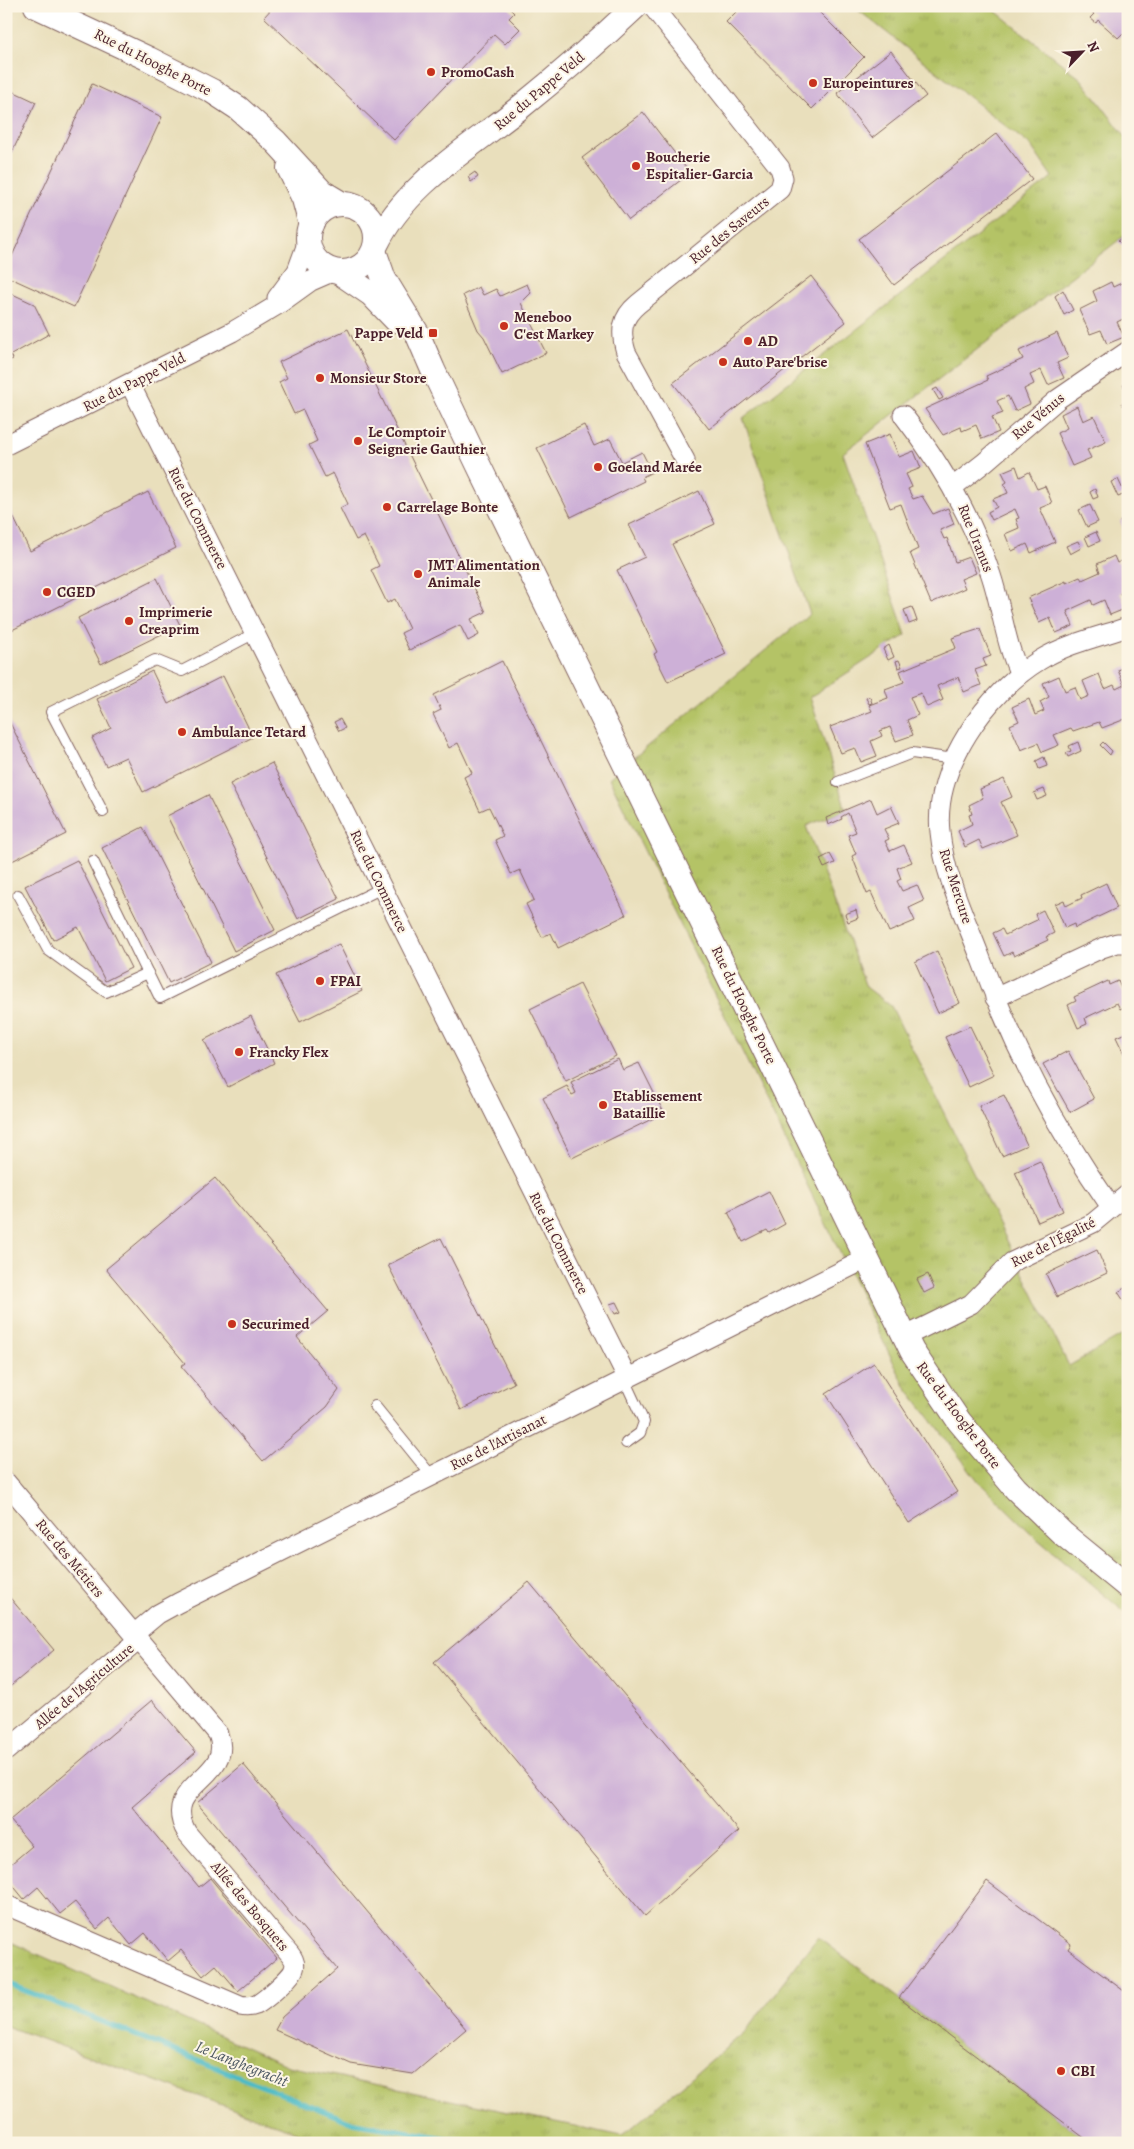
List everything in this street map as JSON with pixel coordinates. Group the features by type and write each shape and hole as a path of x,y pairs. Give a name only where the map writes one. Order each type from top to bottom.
{"street":[{"name":"Rue du Hooghe Porte","path":"36,6 198,83 238,108 284,150 314,185 350,206"},
{"name":"Rue du Pappe Veld","path":"375,248 394,215 438,171 541,90 636,6"},
{"name":"Rue des Saveurs","path":"652,6 780,168 784,178 780,189 638,304 627,314 623,322 622,336 626,352 686,460"},
{"name":"Rue du Hooghe Porte","path":"262,130 298,184 307,207 310,233"},
{"name":"Rue du Pappe Veld","path":"350,206 386,200 438,171"},
{"path":"350,206 372,222 376,232 375,248 367,262 360,268 348,272 337,272 325,268 315,259 310,233 316,216 323,210 350,206"},
{"name":"Rue du Pappe Veld","path":"260,315 288,284 300,263 310,233"},
{"name":"Rue du Hooghe Porte","path":"375,248 384,279 417,333 433,370 904,1337 949,1408 1006,1478 1062,1533 1128,1587"},
{"name":"Rue du Hooghe Porte","path":"337,272 380,301 410,336 433,370"},
{"name":"Rue du Pappe Veld","path":"6,446 232,332 279,304 311,281 337,272"},
{"name":"Rue Vénus","path":"953,488 986,462 1058,399 1128,351"},
{"name":"Rue du Commerce","path":"130,384 625,1378"},
{"name":"Rue Uranus","path":"903,415 924,443 953,488 970,522 991,574 1010,650 1020,674"},
{"name":"Rue Mercure","path":"1111,1207 1070,1148 1022,1059 995,998 948,870 939,819 942,796 954,759 964,739 1003,690 1020,674 1059,650 1128,627"},
{"path":"995,998 1102,948 1117,943 1128,943"},
{"name":"Rue de l'Égalité","path":"904,1337 972,1304 1012,1262 1093,1223 1128,1194"},
{"name":"Rue de l'Artisanat","path":"136,1637 168,1608 866,1259"},
{"name":"Rue des Métiers","path":"6,1482 136,1637"},
{"name":"Allée de l'Agriculture","path":"6,1751 136,1637"},
{"name":"Allée des Bosquets","path":"6,1905 240,2006 254,2006 294,1972 295,1964 290,1954 187,1833 181,1821 180,1809 183,1798 214,1766 219,1756 220,1740 214,1729 136,1637"}],"lane":[{"path":"103,812 51,712 155,660 182,671 255,633"},
{"path":"838,782 912,753 954,759"},
{"path":"93,861 160,998 382,888"},
{"path":"18,894 48,950 106,992 148,973"},
{"path":"625,1378 644,1422 640,1433 626,1444"},
{"path":"374,1406 431,1476"}],"green space":[{"path":"853,6 989,6 1081,79 1128,140 1128,233 843,453 906,635 810,697 846,810 806,826 866,987 891,1006 1069,1366 1128,1332 1128,1453 1124,1455 1128,1460 1128,1615 1036,1538 979,1482 905,1386 609,778 810,614 743,418 1052,177 1031,146"},
{"path":"818,1937 1091,2143 326,2143 6,2026 6,1940 288,2066 622,2136 746,2031"}],"building":[{"path":"274,6 507,6 514,13 509,18 520,29 505,44 494,34 394,140 264,17"},
{"name":"Europeintures","path":"742,6 813,6 864,57 812,109 726,22"},
{"path":"1085,6 1124,6 1128,10 1128,28 1118,38 1098,20 1096,23 1090,18 1094,14"},
{"path":"891,51 926,96 872,138 837,93"},
{"path":"92,84 162,117 74,307 6,276 6,269"},
{"path":"6,88 36,102 6,165"},
{"name":"Boucherie Espitalier-Garcia","path":"643,112 690,173 629,220 582,158"},
{"path":"997,133 1032,179 894,285 859,239"},
{"path":"475,172 478,177 471,182 468,177"},
{"path":"1128,234 1128,241 1122,245 1118,241"},
{"path":"811,276 846,322 709,429 673,383"},
{"path":"1128,280 1128,310 1125,311 1127,317 1117,322 1124,337 1107,344 1101,330 1090,334 1079,310 1097,301 1093,291 1111,282 1113,287"},
{"name":"Meneboo C'est Markey","path":"527,284 531,293 521,303 546,353 502,374 484,337 478,330 463,295 479,287 483,295 496,289 500,296"},
{"path":"1063,290 1073,310 1064,315 1055,296"},
{"path":"6,291 34,304 49,334 11,355 13,359 6,362"},
{"path":"348,329 486,612 471,619 479,635 468,641 460,625 409,650 401,633 409,629 395,599 387,603 371,570 379,566 364,536 356,540 340,508 348,504 333,473 325,477 309,445 317,441 303,410 294,414 279,382 287,378 279,362"},
{"path":"1057,333 1068,358 1057,363 1064,378 1048,385 1041,370 1030,375 1034,384 1024,389 1030,404 1015,411 1008,396 997,401 1003,413 992,417 999,432 982,439 976,425 962,431 961,427 943,435 925,409 988,380 986,376 1023,359 1019,351"},
{"path":"1128,383 1128,394 1123,385"},
{"path":"937,388 943,398 939,400 933,390"},
{"path":"1128,400 1128,416 1122,403"},
{"path":"1077,406 1083,421 1094,416 1106,442 1087,450 1091,458 1072,466 1057,433 1067,428 1061,414"},
{"name":"Goeland Marée","path":"584,425 594,446 610,439 622,462 642,452 652,472 642,477 644,481 571,517 537,448"},
{"path":"890,434 899,457 914,451 921,468 906,474 912,487 908,489 913,499 922,496 933,514 948,508 954,524 940,530 944,539 947,538 955,562 969,557 976,573 961,579 965,588 931,603 910,553 918,549 901,504 890,508 865,444"},
{"path":"1016,466 1020,477 1029,472 1037,489 1045,486 1052,503 1040,508 1055,542 1031,553 1027,544 1012,551 1005,534 1019,528 1016,519 1019,518 1015,509 992,520 988,512 997,507 993,499 1008,493 1004,484 1007,482 1002,472"},
{"path":"1118,479 1125,494 1118,497 1111,482"},
{"path":"1095,489 1098,497 1093,499 1090,492"},
{"path":"699,491 715,524 672,544 726,654 668,682 654,654 657,652 617,570 645,557 629,525"},
{"name":"CGED","path":"148,492 176,548 6,633 6,502 30,551"},
{"path":"1090,505 1098,522 1087,527 1079,510"},
{"path":"1128,517 1128,528 1124,530 1120,521"},
{"path":"1096,532 1100,541 1089,546 1085,537"},
{"path":"1078,541 1081,548 1070,554 1066,546"},
{"path":"1114,556 1117,563 1128,558 1128,590 1120,593 1127,608 1110,615 1104,600 1093,605 1091,600 1067,611 1073,626 1056,633 1050,618 1039,623 1028,598 1066,581 1066,583 1080,577 1082,580 1100,572 1097,564"},
{"name":"Imprimerie Creaprim","path":"157,578 180,625 101,664 78,618"},
{"path":"912,607 917,621 909,624 904,610"},
{"path":"980,629 991,656 983,659 986,666 975,670 981,685 964,692 958,677 937,686 943,700 927,707 921,693 910,697 918,715 907,720 913,735 896,741 890,727 880,731 882,736 871,741 877,756 861,762 855,748 841,753 830,727 872,711 869,705 888,698 885,689 904,682 900,671 956,648 952,638"},
{"path":"889,645 894,657 888,660 883,649"},
{"path":"899,660 902,667 898,668 896,661"},
{"path":"502,661 626,915 558,948 551,933 542,937 526,904 534,900 520,870 511,874 495,840 503,836 489,807 480,811 464,777 472,773 458,743 449,748 433,714 441,710 434,695"},
{"path":"1128,666 1128,713 1126,714 1128,718 1102,728 1099,722 1073,731 1071,728 1054,735 1059,745 1042,752 1038,743 1021,750 1010,725 1019,721 1012,707 1029,699 1035,715 1044,711 1040,702 1049,697 1043,683 1059,676 1065,691 1075,687 1080,700 1089,696 1083,681 1099,674 1105,689 1114,685 1116,689 1124,685 1118,670"},
{"name":"Ambulance Tetard","path":"152,671 168,704 223,676 253,737 143,792 126,757 106,766 92,738 111,728 97,699"},
{"path":"870,697 872,703 869,704 866,698"},
{"path":"6,715 66,834 6,864"},
{"path":"340,719 345,728 339,731 334,722"},
{"path":"1078,742 1081,751 1068,757 1066,753 1071,751 1069,746"},
{"path":"1103,742 1112,751 1110,755 1100,745"},
{"path":"1044,757 1047,766 1039,769 1036,761"},
{"path":"272,763 339,899 298,919 230,784"},
{"path":"1004,779 1012,797 1001,802 1017,835 983,849 979,840 965,847 958,831 972,824 969,815 972,814 969,805 983,798 980,789"},
{"path":"1044,789 1047,796 1037,800 1034,793"},
{"path":"208,795 275,930 234,951 167,816"},
{"path":"871,799 877,813 891,806 899,823 884,829 889,839 885,841 890,851 904,845 912,862 897,868 901,879 897,881 902,891 917,885 924,901 909,908 915,921 889,932 871,892 867,894 852,856 856,854 848,835 856,832 848,813 841,817 842,819 828,825 826,818"},
{"path":"143,827 211,962 169,983 102,848"},
{"path":"830,854 835,863 824,868 820,859"},
{"path":"77,860 131,968 105,981 78,927 53,940 25,886"},
{"path":"1106,883 1117,908 1075,928 1074,924 1065,928 1055,904 1064,900 1066,906 1082,898 1081,895"},
{"path":"856,910 858,918 848,922 845,914"},
{"path":"1043,910 1054,933 1046,937 1048,940 1014,956 1012,952 1004,956 993,933 1002,929 1005,935 1037,920 1035,914"},
{"path":"339,944 362,991 300,1022 276,975"},
{"path":"937,951 960,1003 938,1013 915,962"},
{"path":"1108,981 1109,985 1118,981 1128,1005 1120,1009 1117,1003 1085,1018 1087,1024 1078,1028 1068,1005 1076,1001 1074,997"},
{"path":"580,984 616,1056 566,1081 530,1009"},
{"name":"Francky Flex","path":"251,1016 274,1063 228,1087 204,1040"},
{"path":"970,1026 994,1075 969,1087 945,1037"},
{"path":"1128,1032 1128,1062 1116,1037"},
{"path":"1068,1051 1094,1099 1070,1112 1043,1064"},
{"name":"Etablissement Bataillie","path":"618,1059 623,1070 639,1063 664,1113 572,1158 543,1098 567,1086 572,1095 576,1093 571,1082"},
{"path":"1004,1095 1027,1145 1002,1156 979,1106"},
{"path":"1040,1161 1063,1211 1038,1222 1015,1172"},
{"name":"Securimed","path":"215,1178 328,1311 297,1337 339,1390 327,1407 263,1461 181,1366 185,1363 106,1269"},
{"path":"769,1191 785,1224 769,1233 767,1230 743,1242 728,1212"},
{"path":"441,1238 514,1383 461,1410 388,1265"},
{"path":"1097,1250 1107,1273 1057,1297 1046,1274"},
{"path":"928,1274 934,1288 924,1293 917,1279"},
{"path":"1128,1286 1128,1307 1118,1292"},
{"path":"616,1302 621,1312 615,1314 610,1304"},
{"path":"874,1363 957,1492 909,1523 826,1394"},
{"path":"529,1582 739,1831 645,1916 434,1662"},
{"path":"6,1593 54,1650 6,1690"},
{"path":"152,1700 196,1752 132,1807 199,1887 210,1878 277,1958 238,1991 216,1965 203,1976 181,1950 168,1961 145,1933 131,1945 109,1918 97,1929 75,1902 60,1914 38,1887 24,1899 6,1877 6,1868 32,1846 10,1820"},
{"path":"243,1764 466,2029 413,2074 351,2064 275,2030 282,2017 337,1969 197,1803"},
{"name":"CBI","path":"987,1881 1071,1944 1068,1949 1128,1994 1128,2143 1091,2143 899,1998"}],"waterway":[{"name":"Le Langhegracht","path":"6,1983 354,2123 475,2143"}],"place":[{"name":"PromoCash","path":"431,72"},
{"name":"Europeintures","path":"813,83"},
{"name":"Boucherie Espitalier-Garcia","path":"636,166"},
{"name":"Meneboo C'est Markey","path":"504,326"},
{"name":"Pappe Veld","path":"433,333"},
{"name":"AD","path":"748,341"},
{"name":"Auto Pare'brise","path":"723,362"},
{"name":"Monsieur Store","path":"320,378"},
{"name":"Le Comptoir Seignerie Gauthier","path":"358,441"},
{"name":"Goeland Marée","path":"598,467"},
{"name":"Carrelage Bonte","path":"387,507"},
{"name":"JMT Alimentation Animale","path":"418,574"},
{"name":"CGED","path":"47,592"},
{"name":"Imprimerie Creaprim","path":"129,621"},
{"name":"Ambulance Tetard","path":"182,732"},
{"name":"FPAI","path":"320,981"},
{"name":"Francky Flex","path":"239,1052"},
{"name":"Etablissement Bataillie","path":"603,1105"},
{"name":"Securimed","path":"232,1324"},
{"name":"CBI","path":"1061,2071"}]}
